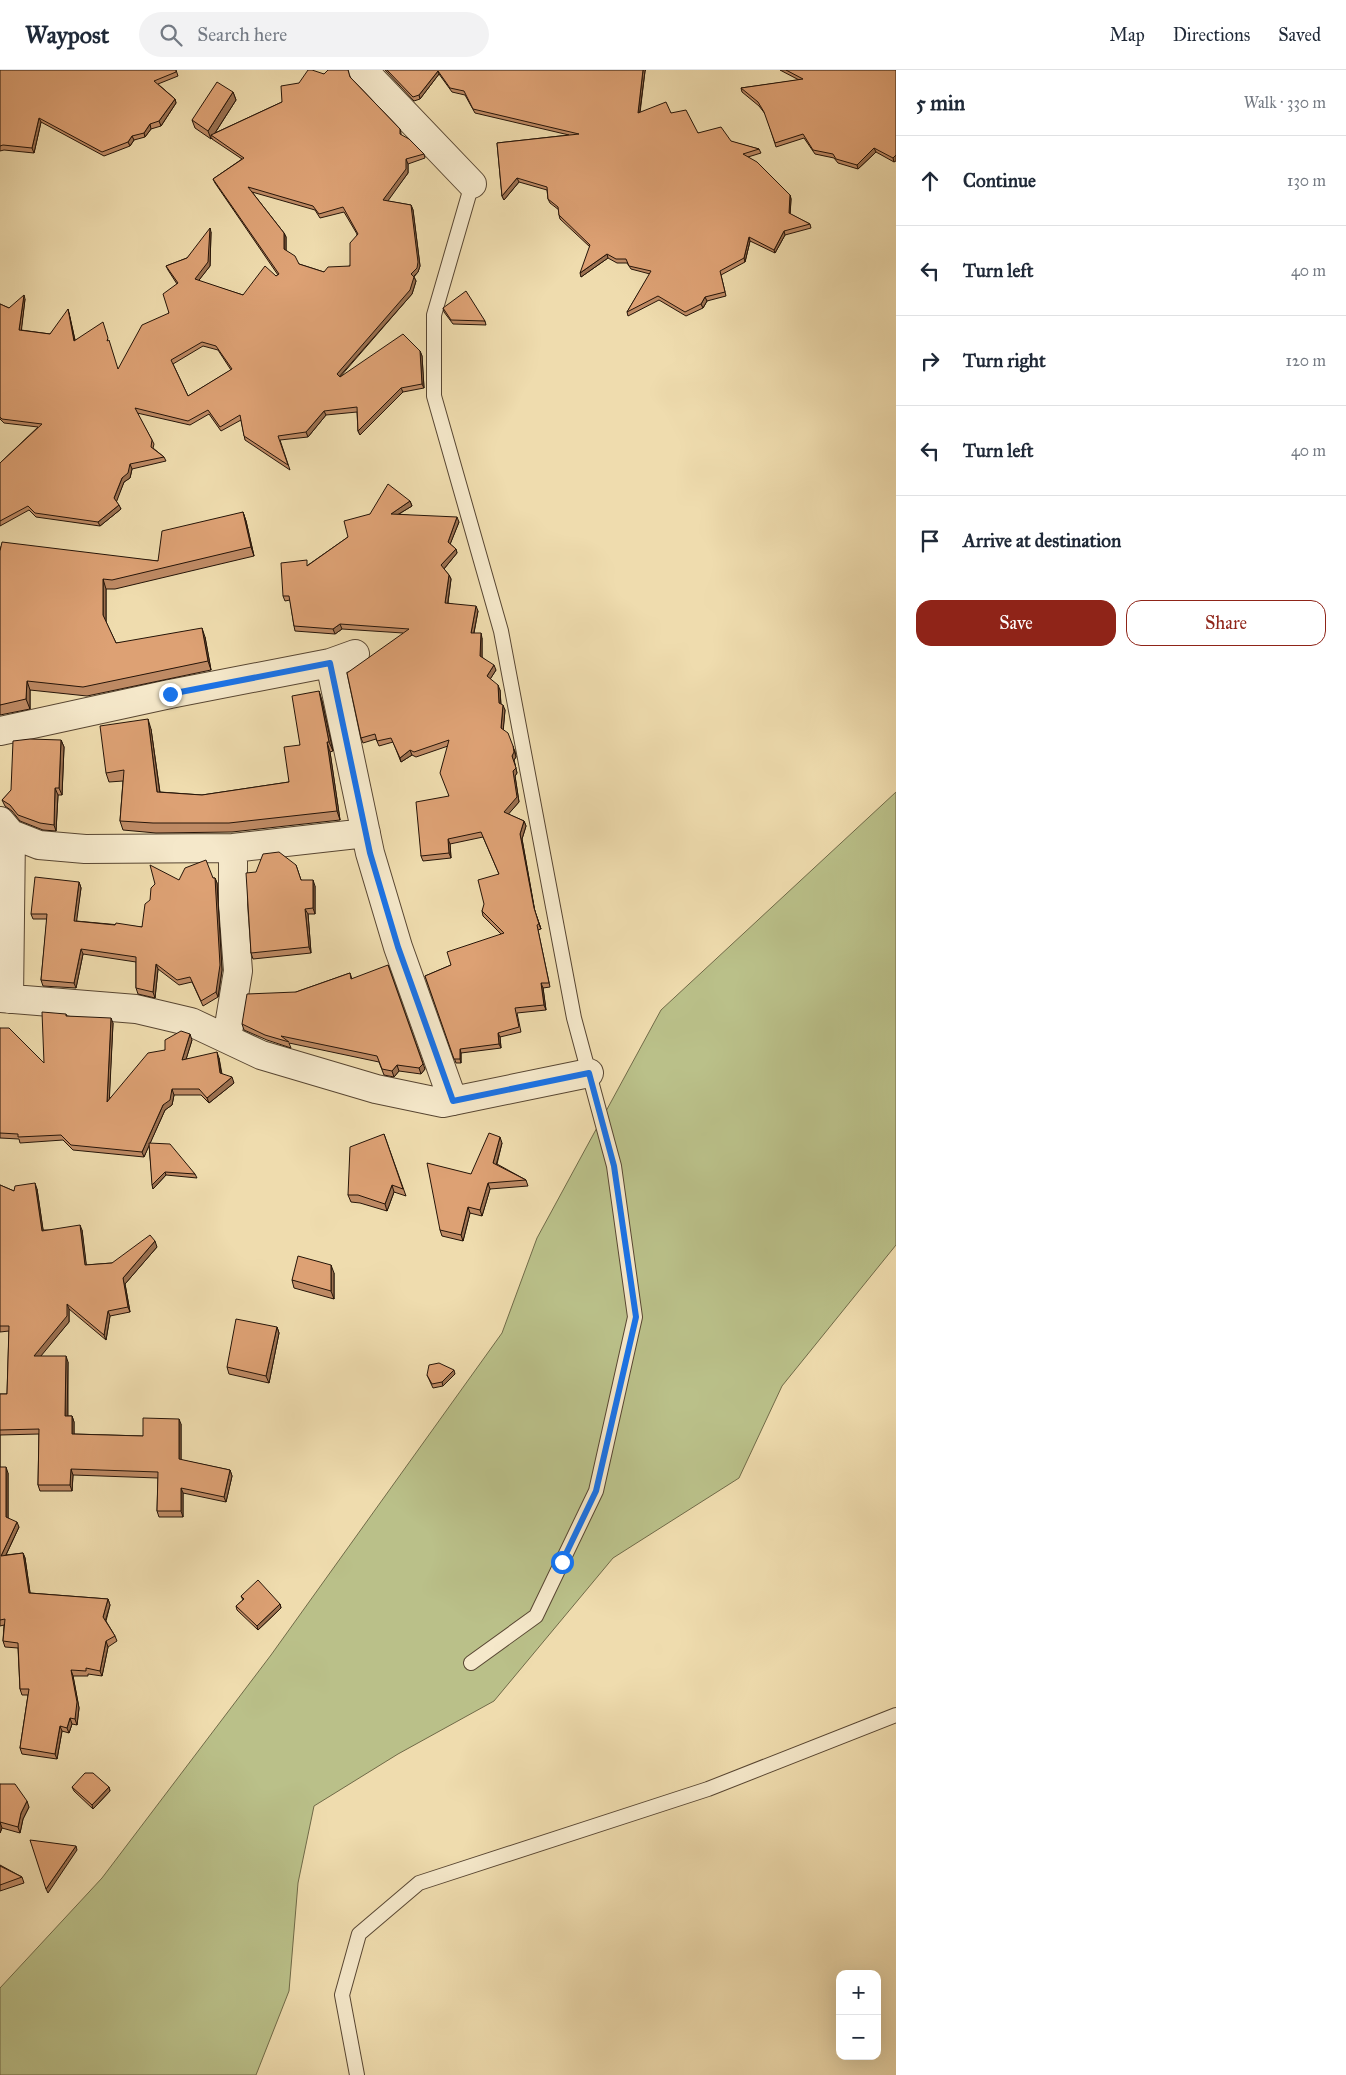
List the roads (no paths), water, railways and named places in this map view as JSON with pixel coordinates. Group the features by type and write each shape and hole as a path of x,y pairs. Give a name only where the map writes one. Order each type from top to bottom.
{"street":[{"path":"363,70 472,184"},
{"path":"0,731 170,694 330,663 355,654"},
{"path":"330,663 370,853 398,947 453,1101"},
{"path":"366,833 232,848 85,849 39,845 6,828 5,998 136,1009 191,1022 261,1055 376,1088 443,1103 589,1073"},
{"path":"227,1038 238,971 233,905 232,848"}],"lane":[{"path":"471,1663 536,1616 596,1491 636,1317 614,1166 574,1018 501,631 434,396 434,315 472,184"},
{"path":"357,2075 342,1995 358,1934 419,1883 708,1789 896,1715"}]}
